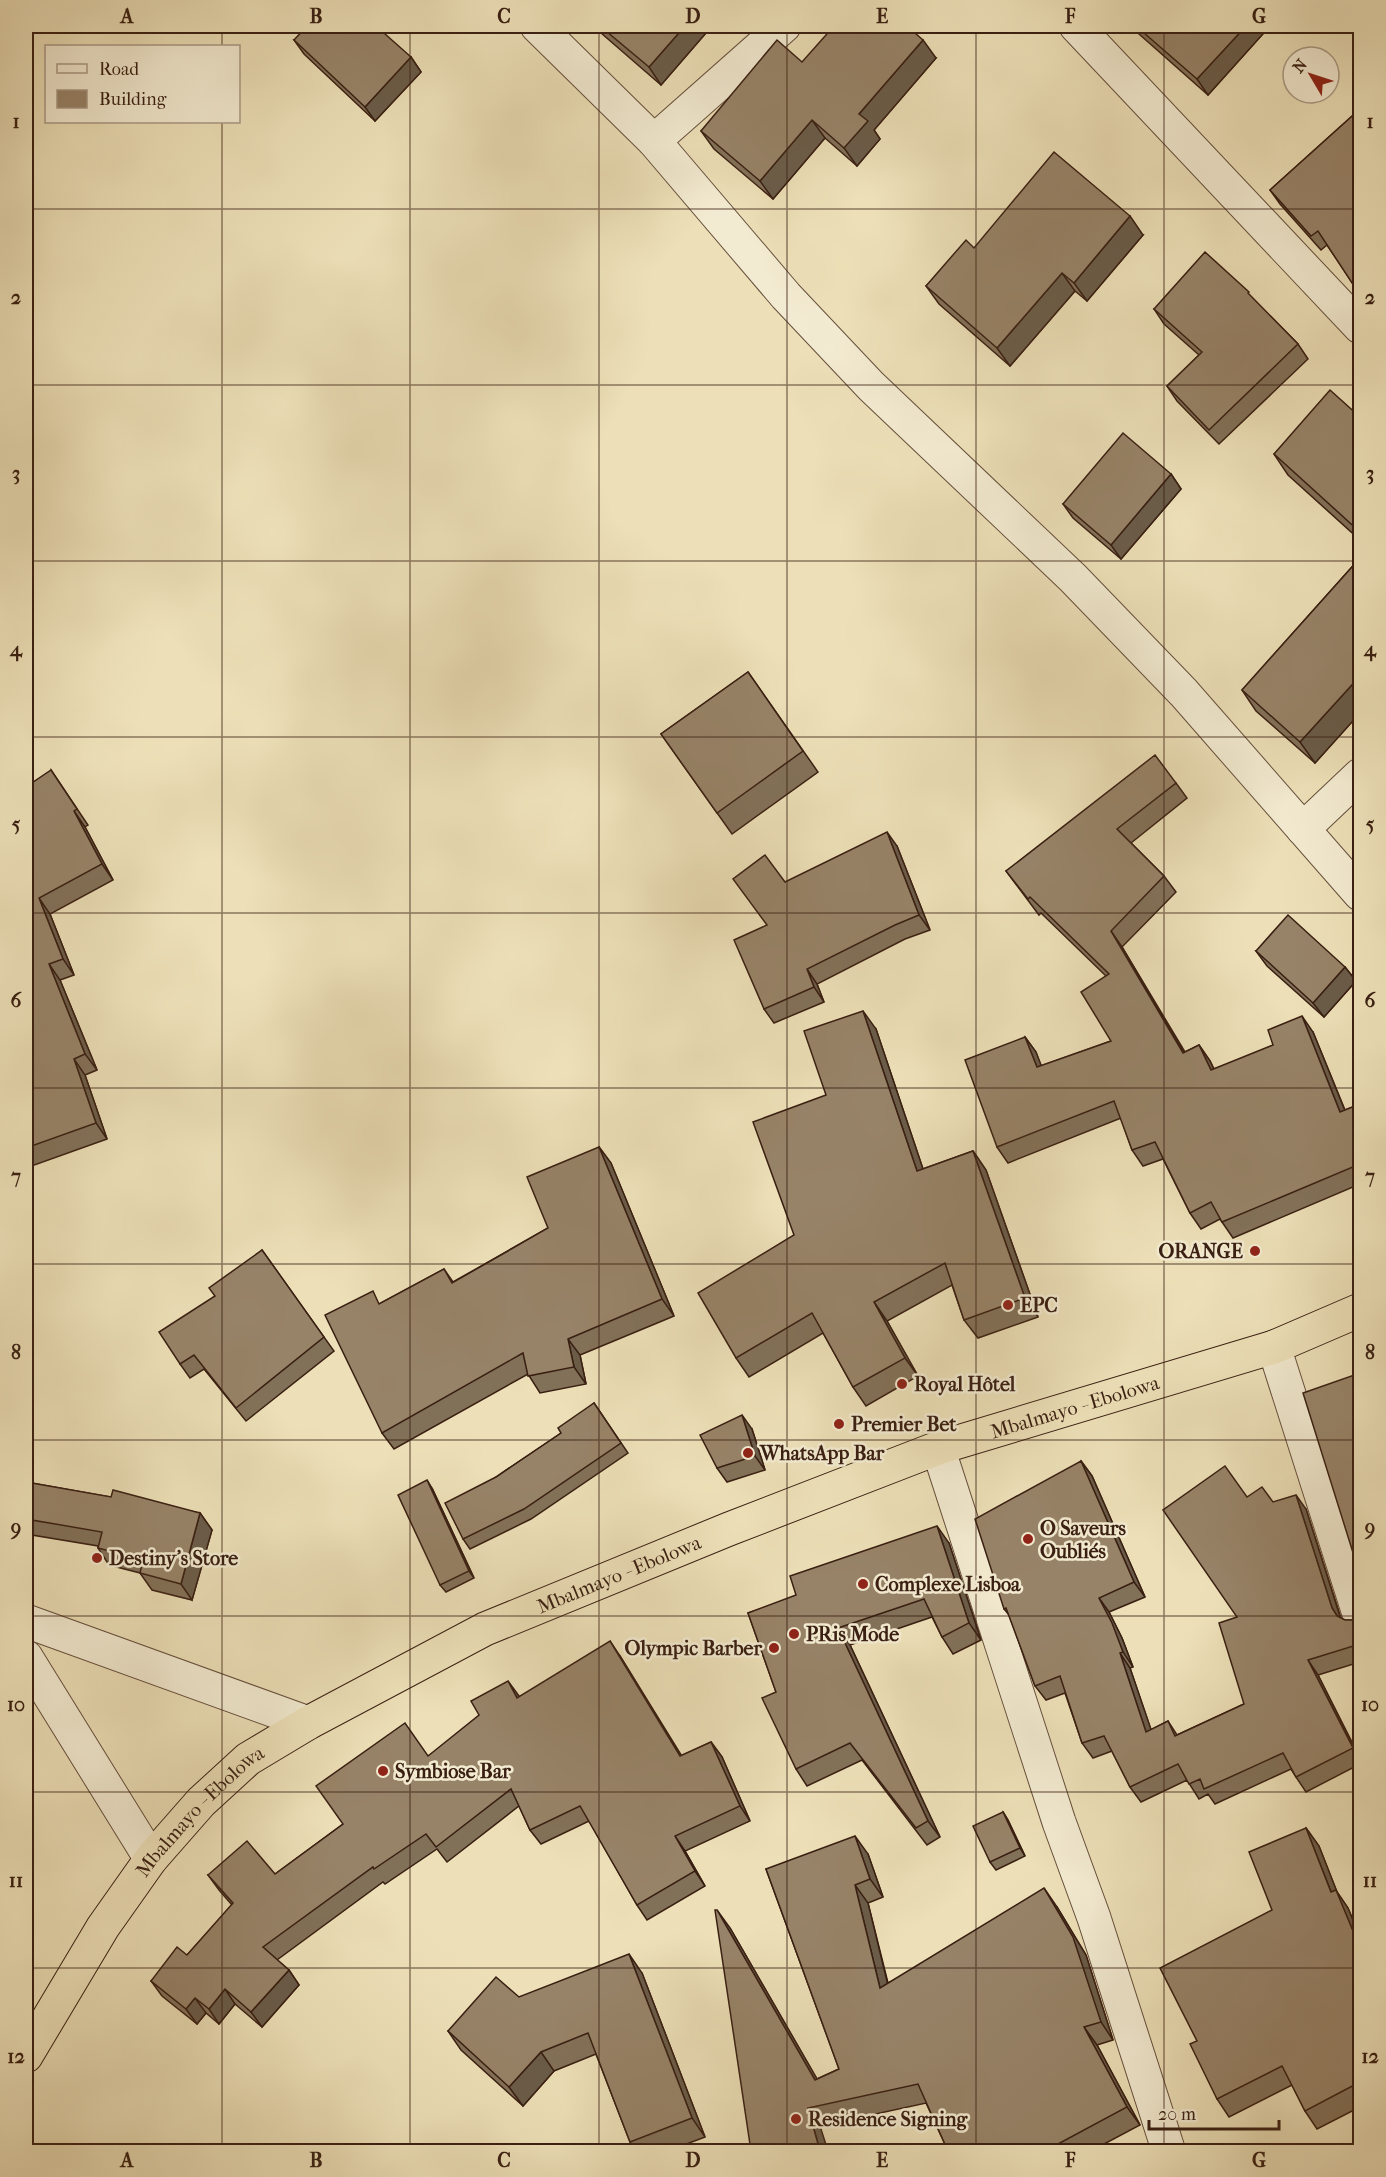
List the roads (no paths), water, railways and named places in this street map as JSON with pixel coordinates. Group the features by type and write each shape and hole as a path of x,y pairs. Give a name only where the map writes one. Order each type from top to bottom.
{"highway":[{"name":"Mbalmayo - Ebolowa","path":"26,2056 103,1927 151,1859 201,1802 248,1759 308,1723 485,1629 729,1529 938,1448 1274,1347 1360,1310"}],"street":[{"path":"537,26 654,141 786,296 856,370 1073,578 1184,693 1360,894"},
{"path":"654,141 784,26"},
{"path":"1076,26 1360,327"},
{"path":"1303,829 1360,775"},
{"path":"1274,1347 1360,1617"},
{"path":"938,1448 1169,2151"},
{"path":"26,1622 308,1723"},
{"path":"26,1657 151,1859"}],"place":[{"name":"ORANGE","path":"1255,1251"},
{"name":"EPC","path":"1008,1305"},
{"name":"Royal Hôtel","path":"902,1384"},
{"name":"Premier Bet","path":"839,1424"},
{"name":"WhatsApp Bar","path":"748,1453"},
{"name":"O Saveurs Oubliés","path":"1028,1539"},
{"name":"Destiny’s Store","path":"97,1558"},
{"name":"Complexe Lisboa","path":"863,1584"},
{"name":"PRis Mode","path":"794,1634"},
{"name":"Olympic Barber","path":"774,1648"},
{"name":"Symbiose Bar","path":"383,1771"},
{"name":"Residence Signing","path":"796,2119"}]}
